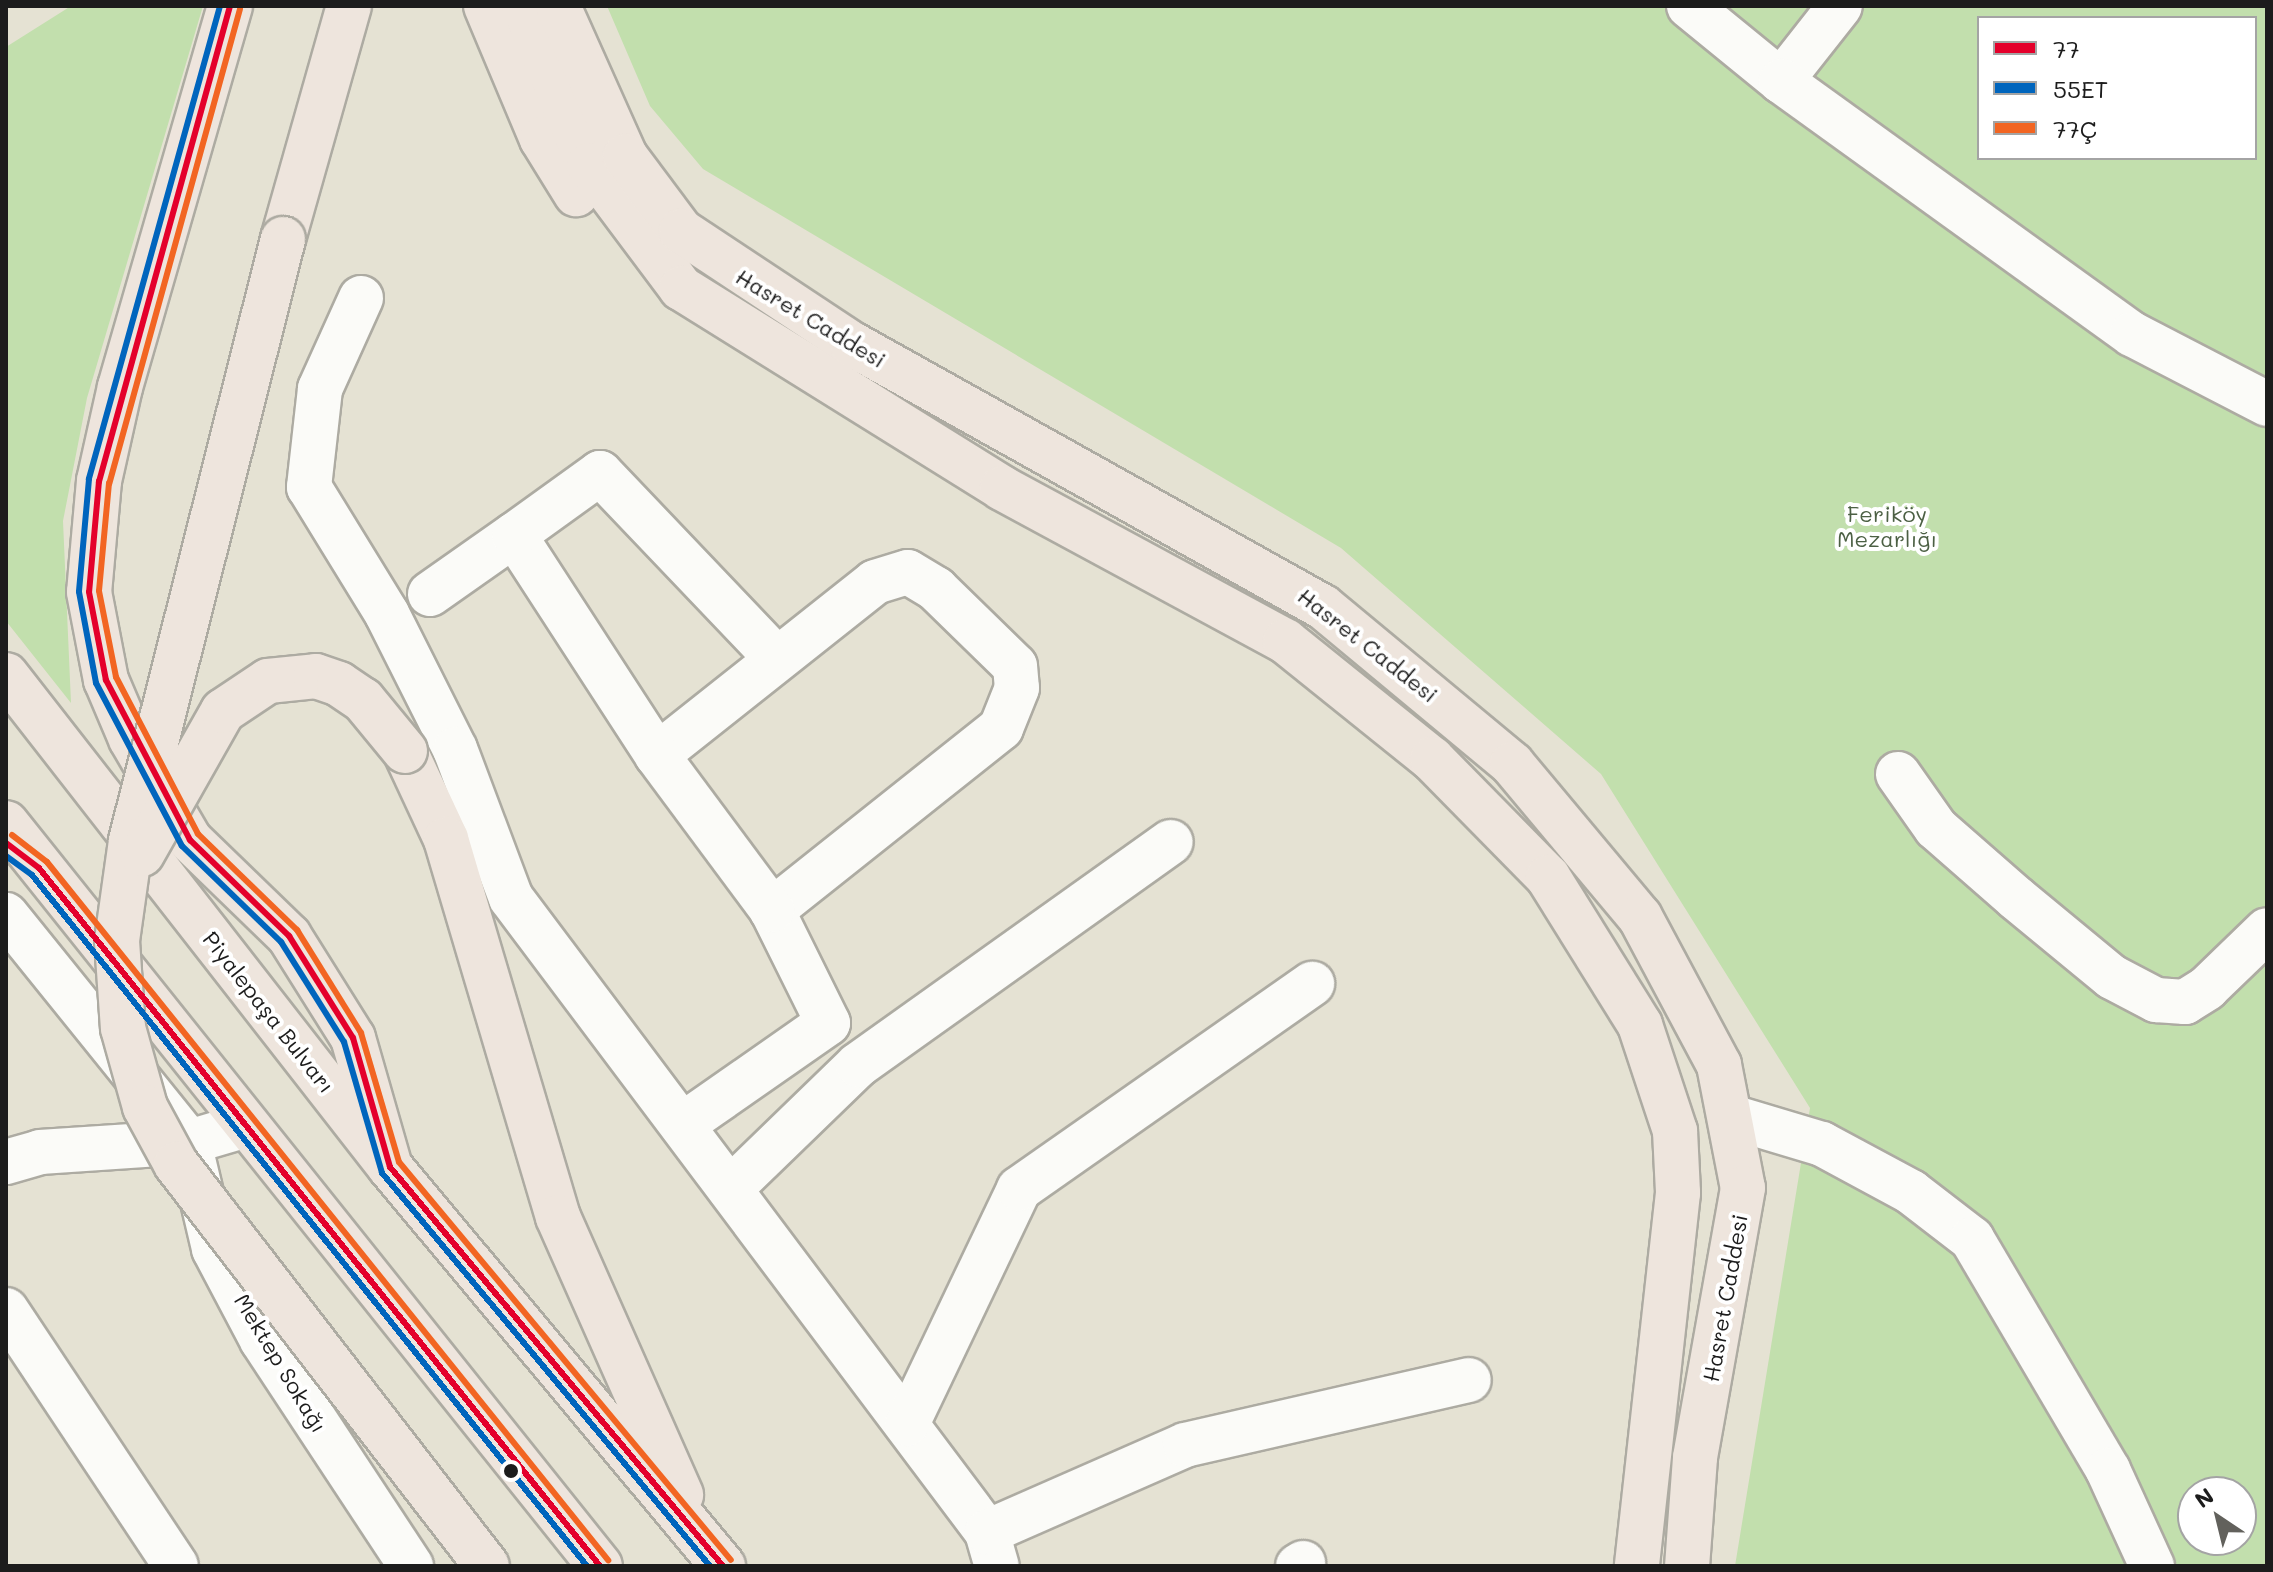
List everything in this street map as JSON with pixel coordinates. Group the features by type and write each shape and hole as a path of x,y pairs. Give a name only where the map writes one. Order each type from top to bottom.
{"main road":[{"path":"230,6 120,387 97,497 89,592 106,680 131,739 190,840 289,936 353,1038 390,1167"},
{"path":"283,239 325,6"},
{"path":"349,6 283,239 124,878 117,941 123,1028 157,1130 221,1228 487,1566"},
{"path":"486,6 542,139 575,192 648,267 681,288"},
{"name":"Hasret Caddesi","path":"524,6 589,165 681,288 1002,488 1249,618 1432,759 1538,865 1590,938 1640,1025 1675,1131 1678,1193 1637,1566"},
{"name":"Hasret Caddesi","path":"558,6 625,156 681,231 733,271 994,426 1265,569 1333,615 1512,764 1640,917 1702,1024 1732,1117 1743,1188 1739,1227 1695,1458 1687,1566"},
{"name":"Piyalepaşa Bulvarı","path":"6,675 390,1167 723,1566"},
{"path":"124,878 223,711 257,686 294,675 339,684 363,700 405,751 446,839 558,1217 693,1528"},
{"path":"6,823 23,855 600,1566"},
{"path":"1675,1131 1732,1117"}],"street":[{"path":"1689,6 1781,81 2132,334 2267,404"},
{"path":"1781,81 1840,6"},
{"path":"361,298 320,389 309,487 387,614 455,749 511,898 907,1424 992,1549 1215,1436 1469,1380"},
{"path":"430,594 600,473 775,657"},
{"path":"514,535 657,755 772,910 828,1023 858,1065"},
{"path":"657,755 775,657 875,582 908,572 936,589 1015,666 1017,688 1001,728 772,910"},
{"path":"1898,774 1936,828 2112,977 2156,1000 2185,1002 2267,930"},
{"path":"730,1189 858,1065 1171,842"},
{"path":"6,915 189,1142"},
{"path":"907,1424 1019,1189 1312,984"},
{"path":"682,1125 828,1023"},
{"path":"1732,1117 1822,1144 1911,1192 1972,1239 2108,1470 2152,1566"},
{"path":"6,1162 40,1152 189,1142 243,1126"},
{"name":"Mektep Sokağı","path":"189,1142 214,1249 234,1288 411,1566"},
{"path":"6,1310 176,1566"}],"green space":[{"path":"71,6 203,6 87,398 63,521 71,703 6,621 6,47"},
{"name":"Feriköy Mezarlığı","path":"607,6 2267,6 2267,1566 1735,1566 1810,1108 1601,774 1341,548 703,169 650,106"}],"transit line":[{"name":"55ET","path":"220,6 89,479 79,592 96,683 182,846 281,942 344,1042 382,1173 710,1566"},
{"name":"77","path":"230,6 99,481 89,592 106,680 190,840 289,936 353,1038 390,1167 723,1566"},
{"name":"77Ç","path":"240,9 109,483 99,591 116,677 198,834 297,930 361,1033 399,1162 731,1560"},
{"name":"77Ç","path":"12,835 47,862 608,1560"},
{"name":"77","path":"6,843 39,868 600,1566"},
{"name":"55ET","path":"6,856 32,875 587,1566"}]}
